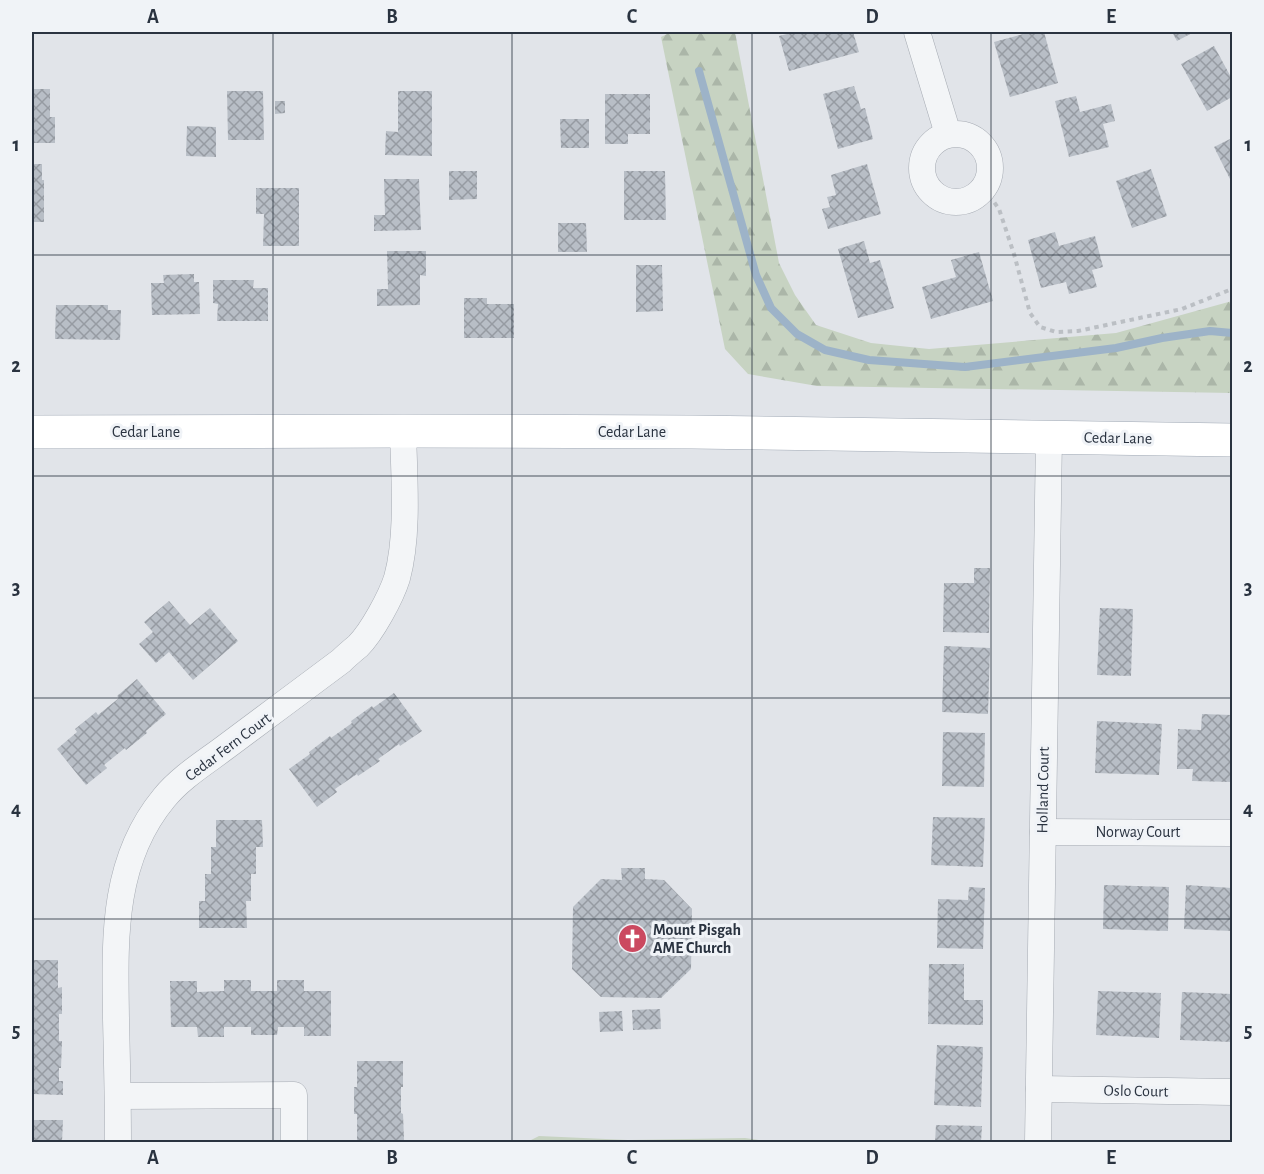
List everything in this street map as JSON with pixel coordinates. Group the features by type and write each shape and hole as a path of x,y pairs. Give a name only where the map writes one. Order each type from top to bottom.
{"main road":[{"name":"Cedar Lane","path":"32,432 692,432 1233,440"}],"street":[{"path":"917,32 948,134"},
{"path":"948,134 963,134 973,138 988,153 991,164 990,177 984,188 976,196 965,201 951,202 940,198 932,193 925,182 923,161 927,150 936,140 948,134"},
{"name":"Cedar Fern Court","path":"118,1143 115,952 124,874 148,822 165,797 190,774 340,661 359,644 371,628 397,578 403,542 403,431"},
{"name":"Holland Court","path":"1038,1143 1049,437"},
{"name":"Norway Court","path":"1043,832 1233,833"},
{"name":"Oslo Court","path":"1039,1089 1233,1092"},
{"path":"118,1096 294,1095 294,1143"}],"path":[{"path":"984,188 999,209 1030,313 1040,327 1056,332 1078,331 1182,309 1233,290"}],"green space":[{"path":"671,32 735,32 779,263 795,295 816,325 871,343 929,349 1116,333 1232,301 1232,393 817,386 748,374 725,349 661,37"},
{"path":"539,1136 628,1140 745,1138 773,1142 527,1142"}],"building":[{"path":"795,32 853,32 859,52 789,71 779,36"},
{"path":"1031,32 1044,32 1058,83 1010,97 994,42"},
{"path":"1172,32 1194,32 1177,41"},
{"path":"1214,46 1232,79 1232,97 1207,111 1181,64"},
{"path":"854,86 861,109 865,108 873,139 838,149 823,94"},
{"path":"32,89 50,89 50,117 55,117 55,143 32,143"},
{"path":"227,91 263,91 264,140 228,140"},
{"path":"398,91 432,91 432,156 385,155 386,131 398,132"},
{"path":"605,94 650,94 650,134 628,134 628,144 605,144"},
{"path":"1076,96 1080,112 1111,104 1115,121 1103,124 1109,147 1069,157 1055,101"},
{"path":"275,101 285,101 285,113 275,114"},
{"path":"560,119 589,119 589,148 561,148"},
{"path":"187,126 216,127 216,157 186,156"},
{"path":"1232,138 1232,183 1214,147"},
{"path":"32,164 42,164 44,222 32,222"},
{"path":"867,164 881,214 828,229 822,209 830,207 827,197 836,195 831,175"},
{"path":"1151,169 1167,216 1132,228 1116,181"},
{"path":"449,171 477,171 477,199 449,200"},
{"path":"624,171 665,171 666,220 624,220"},
{"path":"384,179 419,179 421,230 374,231 374,215 385,215"},
{"path":"256,188 299,188 299,246 263,246 264,214 256,214"},
{"path":"558,223 586,223 587,252 558,252"},
{"path":"1055,232 1059,246 1095,236 1103,267 1092,270 1097,287 1069,294 1066,282 1041,288 1028,240"},
{"path":"864,241 870,263 880,260 894,308 858,318 838,249"},
{"path":"387,251 426,251 426,276 420,275 420,305 377,306 377,289 388,289"},
{"path":"979,252 993,301 931,319 922,287 956,277 951,260"},
{"path":"636,265 662,265 663,311 636,312"},
{"path":"194,274 194,282 199,282 200,314 152,315 151,283 164,283 163,275"},
{"path":"213,280 254,280 253,288 268,288 268,321 217,321 218,304 213,303"},
{"path":"464,298 487,298 487,304 514,304 514,338 464,338"},
{"path":"56,305 108,305 108,310 121,310 120,340 55,339"},
{"path":"974,568 990,568 989,633 943,632 944,583 974,583"},
{"path":"169,601 190,625 210,608 238,641 193,680 169,652 156,663 139,644 153,632 144,622"},
{"path":"1100,608 1133,609 1131,676 1097,675"},
{"path":"944,646 990,648 988,714 942,712"},
{"path":"137,679 166,714 146,731 147,733 104,765 107,768 86,785 57,749 77,732 75,729 96,712 98,715"},
{"path":"394,693 422,731 400,746 399,744 358,776 357,774 335,789 337,792 317,807 289,769 330,736 331,738 372,706 373,708"},
{"path":"1202,714 1232,715 1232,782 1192,781 1193,769 1177,769 1178,729 1201,730"},
{"path":"1097,721 1162,724 1159,775 1095,773"},
{"path":"943,732 985,733 984,787 942,786"},
{"path":"933,817 985,818 983,867 931,865"},
{"path":"216,820 262,820 263,847 256,847 256,874 251,874 251,901 246,901 247,928 199,928 199,901 205,901 205,874 211,874 211,847 216,847"},
{"name":"Mount Pisgah AME Church","path":"621,868 645,868 645,879 664,880 692,909 691,969 661,998 601,997 572,969 573,907 601,879 622,880"},
{"path":"1104,885 1169,887 1168,931 1103,929"},
{"path":"1186,885 1232,888 1232,931 1184,929"},
{"path":"969,887 985,888 983,949 937,948 938,899 968,900"},
{"path":"32,960 58,960 58,988 62,987 62,1014 59,1014 59,1041 62,1041 59,1081 63,1081 63,1095 32,1094"},
{"path":"929,964 964,964 964,1000 983,1000 983,1025 928,1024"},
{"path":"224,980 251,980 251,991 277,991 277,980 304,980 304,991 331,991 331,1036 304,1036 304,1027 278,1027 277,1035 251,1035 251,1027 224,1027 224,1037 198,1037 197,1027 171,1027 170,981 197,981 197,992 224,991"},
{"path":"1098,991 1161,993 1159,1038 1096,1035"},
{"path":"1182,992 1232,994 1232,1042 1180,1040"},
{"path":"660,1009 661,1029 633,1030 632,1010"},
{"path":"622,1011 623,1031 600,1032 599,1012"},
{"path":"937,1045 983,1047 981,1107 934,1105"},
{"path":"357,1061 403,1061 401,1113 403,1114 404,1140 401,1142 354,1142 357,1140 354,1087 357,1087"},
{"path":"32,1120 63,1120 62,1142 32,1142"},
{"path":"936,1125 982,1126 981,1142 935,1142"}],"waterway":[{"path":"699,71 756,275 771,308 797,334 825,350 869,360 965,367 1116,348 1210,331 1232,333"}],"place":[{"name":"Mount Pisgah AME Church","path":"632,939"}]}
